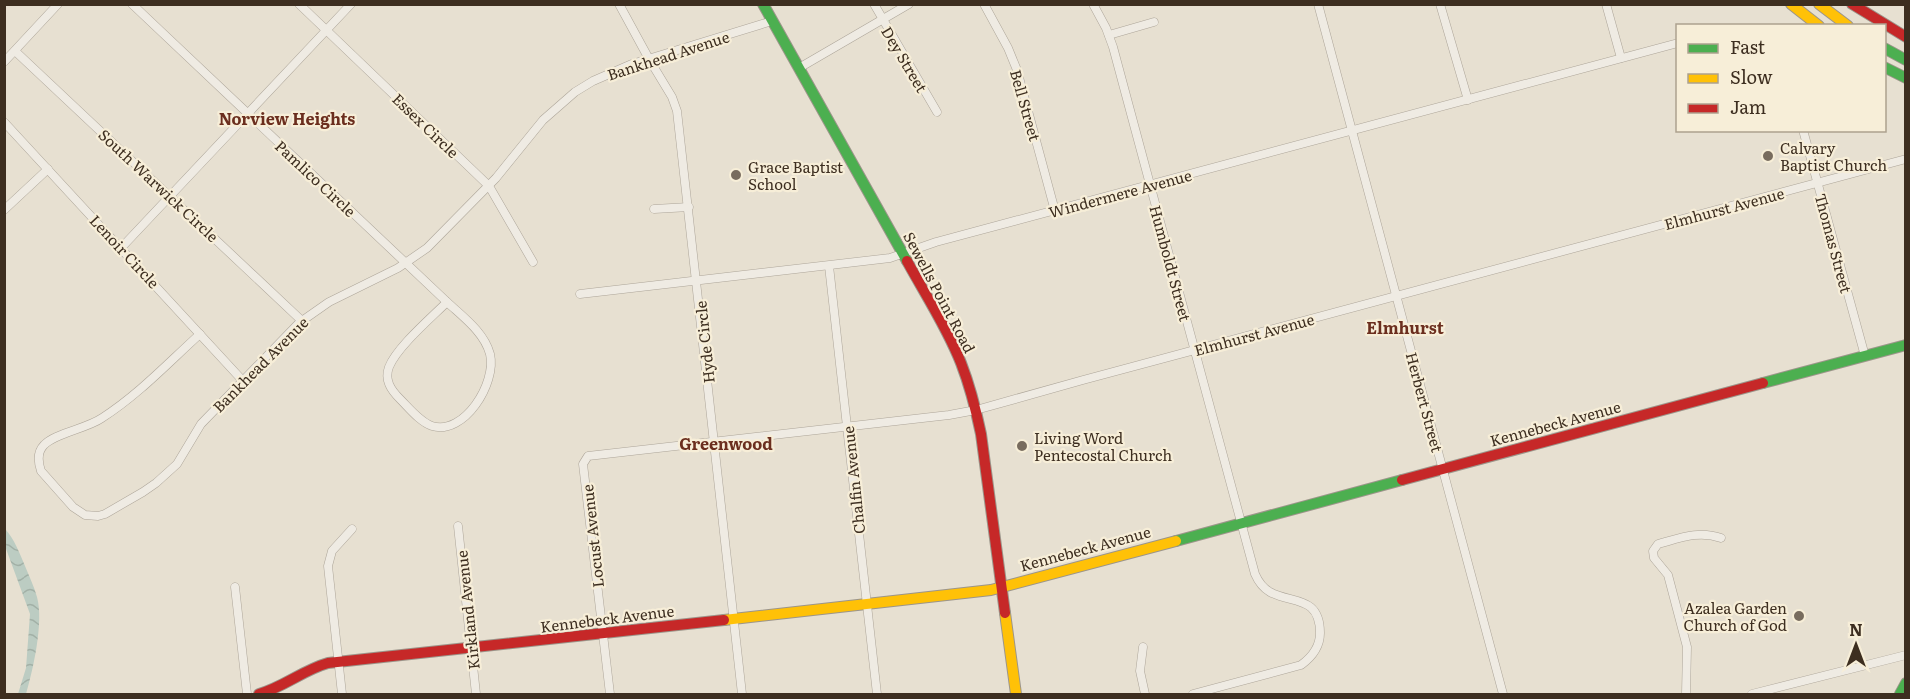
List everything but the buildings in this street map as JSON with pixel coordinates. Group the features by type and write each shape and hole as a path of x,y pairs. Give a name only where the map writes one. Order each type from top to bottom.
{"main road":[{"name":"Sewells Point Road","path":"763,4 904,254 948,334 961,363 981,434 1016,694"},
{"path":"1791,4 1816,24"},
{"path":"1819,4 1845,24"},
{"path":"1852,4 1883,24"},
{"path":"1886,26 1905,38"},
{"path":"1886,49 1905,60"},
{"path":"1886,68 1905,78"},
{"name":"Kennebeck Avenue","path":"260,694 279,688 308,669 338,662 471,649 1001,588 1024,579 1905,345"},
{"path":"1900,694 1905,683"}],"street":[{"path":"4,62 58,4"},
{"name":"Pamlico Circle","path":"132,4 474,327 486,343 491,361 486,390 472,408 454,423 438,427 424,422 395,394 387,376 392,361 399,352 447,302"},
{"name":"Essex Circle","path":"299,4 489,186 532,262"},
{"path":"122,247 351,4"},
{"name":"Hyde Circle","path":"619,4 672,97 677,111 742,694"},
{"name":"Dey Street","path":"874,4 937,112"},
{"path":"799,68 909,4"},
{"name":"Bell Street","path":"984,4 1017,70 1055,211"},
{"name":"Humboldt Street","path":"1093,4 1109,35 1254,574 1258,581 1271,592 1303,602 1315,614 1320,629 1318,646 1302,665 1193,694"},
{"name":"Herbert Street","path":"1318,4 1503,694"},
{"path":"1440,4 1468,100"},
{"path":"1606,4 1621,58"},
{"name":"Bankhead Avenue","path":"200,334 130,398 104,417 84,428 51,439 41,449 40,471 73,507 85,515 105,514 156,483 177,464 201,424 302,320 329,302 406,263 443,234 489,186 558,105 593,81 612,72 772,21"},
{"path":"1109,35 1154,22"},
{"name":"Windermere Avenue","path":"580,294 878,260 1676,43"},
{"name":"South Warwick Circle","path":"15,51 302,320"},
{"name":"Lenoir Circle","path":"4,122 122,247 243,381"},
{"name":"Thomas Street","path":"1804,132 1865,356"},
{"name":"Elmhurst Avenue","path":"593,455 949,415 976,410 1905,159"},
{"path":"4,210 48,169"},
{"path":"654,209 688,207"},
{"name":"Chalfin Avenue","path":"829,266 877,694"},
{"name":"Locust Avenue","path":"593,455 588,456 583,464 610,694"},
{"name":"Kirkland Avenue","path":"458,526 476,694"},
{"path":"342,694 328,566 332,551 352,529"},
{"path":"1686,694 1687,647 1668,575 1654,558 1653,551 1658,544 1693,534 1702,533 1721,538"},
{"path":"235,586 247,694"},
{"path":"1143,648 1140,671 1145,694"},
{"path":"1752,694 1905,655"}],"water":[{"path":"5,529 21,556 39,607 37,646 26,694 18,694 26,668 30,614 5,546"}],"traffic: fast":[{"path":"763,4 907,261"},
{"path":"1886,49 1906,60"},
{"path":"1886,68 1906,78"},
{"path":"1763,383 1906,345"},
{"path":"1176,541 1402,480"},
{"path":"1900,694 1906,683"}],"traffic: slow":[{"path":"1791,4 1816,24"},
{"path":"1819,4 1845,24"},
{"path":"724,620 991,590 1176,541"},
{"path":"1005,613 1016,694"}],"traffic: jam":[{"path":"1852,4 1885,24"},
{"path":"1886,25 1906,37"},
{"path":"907,261 936,311 967,380 981,434 1005,613"},
{"path":"1402,480 1763,383"},
{"path":"259,694 328,663 724,620"}],"place":[{"name":"Calvary Baptist Church","path":"1768,156"},
{"name":"Grace Baptist School","path":"736,175"},
{"name":"Living Word Pentecostal Church","path":"1022,446"},
{"name":"Azalea Garden Church of God","path":"1799,616"}],"district":[{"name":"Norview Heights","path":"287,118"},
{"name":"Elmhurst","path":"1405,327"},
{"name":"Greenwood","path":"726,443"}]}
